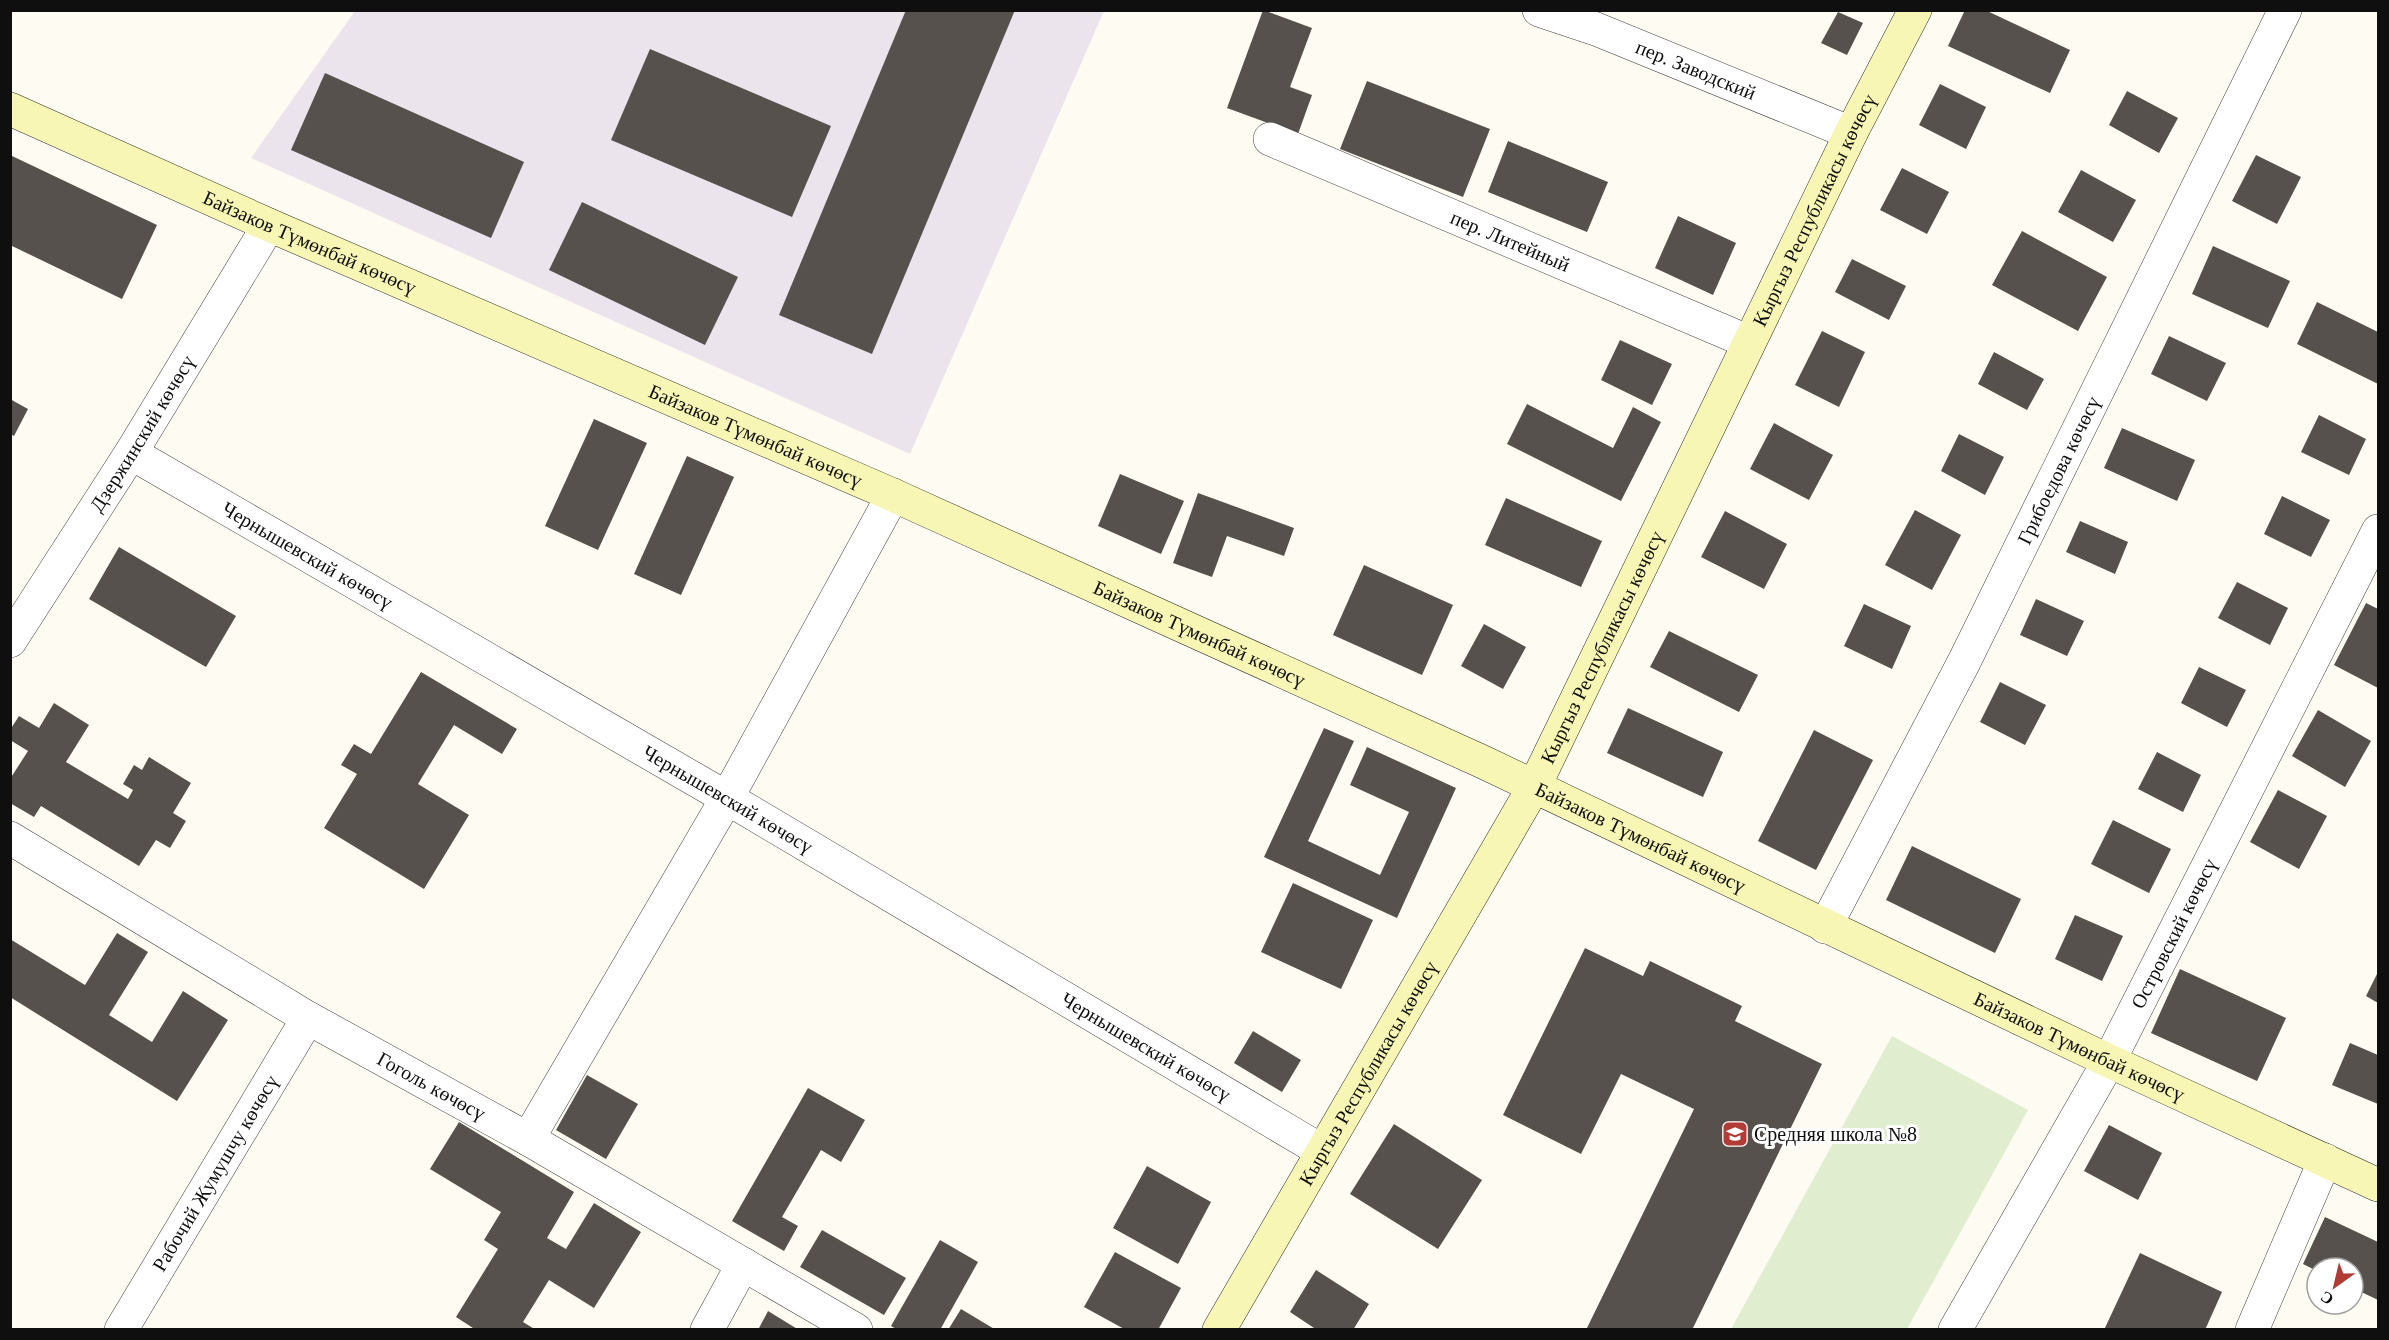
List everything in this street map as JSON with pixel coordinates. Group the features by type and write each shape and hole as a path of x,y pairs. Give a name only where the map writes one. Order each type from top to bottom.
{"main road":[{"name":"Кыргыз Республикасы көчөсү","path":"1219,1329 1535,785 1851,133 1915,10"},
{"name":"Байзаков Түмөнбай көчөсү","path":"10,109 269,225 893,495 1535,785 1826,927 2379,1185"}],"street":[{"name":"пер. Заводский","path":"1539,10 1596,29 1851,133"},
{"name":"Грибоедова көчөсү","path":"1826,927 1964,662 2285,10"},
{"name":"пер. Литейный","path":"1270,139 1749,342"},
{"name":"Дзержинский көчөсү","path":"10,641 131,453 269,225"},
{"name":"Чернышевский көчөсү","path":"131,453 727,798 1322,1151"},
{"path":"528,1139 727,798 893,495"},
{"name":"Островский көчөсү","path":"1954,1329 2109,1061 2379,531"},
{"name":"Гоголь көчөсү","path":"10,838 308,1018 528,1139 856,1329"},
{"name":"Рабочий Жумушчу көчөсү","path":"121,1329 308,1018"},
{"path":"2252,1329 2325,1160"},
{"path":"707,1329 743,1264"}],"shaded area":[{"path":"355,11 1104,11 910,454 251,158"}],"green space":[{"path":"1892,1036 2028,1110 1907,1329 1731,1329"}],"building":[{"path":"906,10 1015,10 872,354 779,315"},
{"path":"1263,10 1312,28 1290,87 1312,95 1298,134 1227,108"},
{"path":"1965,10 1985,10 2070,50 2050,93 1948,46"},
{"path":"1838,12 1863,23 1847,55 1821,43"},
{"path":"650,49 831,126 792,217 611,140"},
{"path":"325,73 524,162 491,238 291,150"},
{"path":"1367,81 1490,129 1463,197 1340,149"},
{"path":"1940,84 1986,107 1966,149 1919,125"},
{"path":"2127,91 2178,118 2159,153 2109,125"},
{"path":"1508,141 1608,182 1587,232 1488,192"},
{"path":"10,155 157,225 122,299 10,245"},
{"path":"2256,155 2301,177 2277,224 2232,201"},
{"path":"1902,168 1949,192 1927,234 1880,210"},
{"path":"2081,170 2136,200 2113,242 2058,212"},
{"path":"582,202 738,277 705,345 549,270"},
{"path":"1678,216 1736,243 1713,295 1655,268"},
{"path":"2022,231 2107,277 2078,331 1992,285"},
{"path":"2213,246 2290,281 2268,328 2192,294"},
{"path":"1852,259 1906,286 1889,320 1835,292"},
{"path":"2317,302 2378,332 2378,384 2297,344"},
{"path":"1822,331 1865,352 1839,407 1795,385"},
{"path":"2169,336 2226,363 2207,401 2151,374"},
{"path":"1620,340 1672,364 1652,405 1601,380"},
{"path":"1994,352 2044,379 2027,410 1978,384"},
{"path":"10,399 28,409 14,436 10,434"},
{"path":"1527,404 1613,448 1633,407 1661,422 1621,501 1507,444"},
{"path":"2319,415 2366,439 2349,475 2301,452"},
{"path":"594,419 647,443 598,550 545,526"},
{"path":"1774,423 1833,455 1809,500 1750,469"},
{"path":"2122,428 2195,460 2177,501 2104,468"},
{"path":"1959,434 2004,457 1985,495 1941,471"},
{"path":"687,456 734,477 681,595 634,574"},
{"path":"1120,474 1184,501 1161,554 1098,526"},
{"path":"1198,493 1294,528 1284,556 1227,536 1212,577 1173,563"},
{"path":"2282,496 2330,520 2311,557 2264,534"},
{"path":"1506,498 1602,541 1581,587 1485,545"},
{"path":"1915,510 1961,535 1932,590 1885,565"},
{"path":"1725,511 1787,544 1764,589 1701,557"},
{"path":"2080,521 2128,542 2115,574 2066,552"},
{"path":"119,547 236,616 206,667 89,599"},
{"path":"1364,565 1453,605 1422,675 1333,635"},
{"path":"2237,582 2288,608 2270,645 2218,618"},
{"path":"2036,599 2084,621 2067,656 2020,635"},
{"path":"2366,603 2378,609 2378,688 2334,665"},
{"path":"1864,604 1911,626 1892,669 1844,646"},
{"path":"1484,624 1526,647 1503,689 1461,666"},
{"path":"1669,631 1758,675 1739,712 1650,667"},
{"path":"2199,667 2246,690 2227,727 2181,703"},
{"path":"421,672 517,729 502,754 454,725 418,784 469,815 424,889 324,828 357,774 341,765 354,744 371,754"},
{"path":"2000,682 2046,705 2025,745 1980,722"},
{"path":"54,703 89,725 66,762 128,799 133,790 123,784 134,765 142,770 149,757 191,783 173,813 186,821 170,848 156,840 139,866 41,806 34,817 10,803 10,779 28,751 10,740 10,730 19,716 39,728"},
{"path":"1628,708 1723,752 1703,797 1607,753"},
{"path":"2318,710 2371,741 2345,787 2292,756"},
{"path":"1324,728 1354,741 1308,841 1380,875 1409,812 1350,785 1367,747 1456,788 1397,918 1264,857"},
{"path":"1814,730 1873,760 1816,870 1758,841"},
{"path":"2157,752 2201,775 2183,812 2138,789"},
{"path":"2278,790 2327,816 2299,869 2250,842"},
{"path":"2113,820 2171,849 2149,893 2091,864"},
{"path":"1912,846 2021,899 1995,953 1886,900"},
{"path":"1293,883 1373,920 1341,989 1261,952"},
{"path":"2075,915 2123,936 2102,981 2055,959"},
{"path":"117,933 148,952 109,1015 152,1042 183,991 228,1020 177,1101 10,997 10,939 85,985"},
{"name":"Средняя школа №8","path":"1585,948 1643,976 1650,961 1742,1006 1735,1021 1822,1064 1692,1330 1586,1330 1694,1109 1621,1074 1581,1154 1503,1115"},
{"path":"2180,969 2286,1018 2257,1081 2151,1033"},
{"path":"2378,972 2378,1003 2366,996"},
{"path":"1253,1031 1301,1060 1282,1092 1234,1063"},
{"path":"2350,1043 2378,1055 2378,1104 2332,1085"},
{"path":"587,1075 638,1104 606,1159 556,1130"},
{"path":"808,1088 865,1120 841,1162 821,1150 782,1217 798,1226 784,1251 732,1221"},
{"path":"459,1122 574,1192 547,1238 566,1249 594,1203 641,1232 594,1308 549,1280 523,1322 536,1330 476,1330 456,1317 498,1249 484,1240 501,1212 430,1169"},
{"path":"1394,1124 1482,1180 1438,1249 1350,1194"},
{"path":"2109,1125 2162,1153 2138,1200 2084,1171"},
{"path":"1147,1166 1211,1202 1178,1264 1113,1228"},
{"path":"2325,1217 2378,1242 2378,1300 2365,1294 2365,1256 2307,1256"},
{"path":"822,1230 906,1278 884,1315 800,1267"},
{"path":"940,1240 978,1262 940,1330 898,1330 891,1326"},
{"path":"1115,1252 1181,1288 1158,1330 1126,1330 1084,1307"},
{"path":"2140,1253 2222,1292 2205,1330 2104,1330"},
{"path":"1316,1270 1369,1304 1353,1330 1317,1330 1290,1312"},
{"path":"961,1309 996,1330 948,1330"},
{"path":"768,1311 799,1330 758,1330"}],"place":[{"name":"Средняя школа №8","path":"1735,1134"}]}
